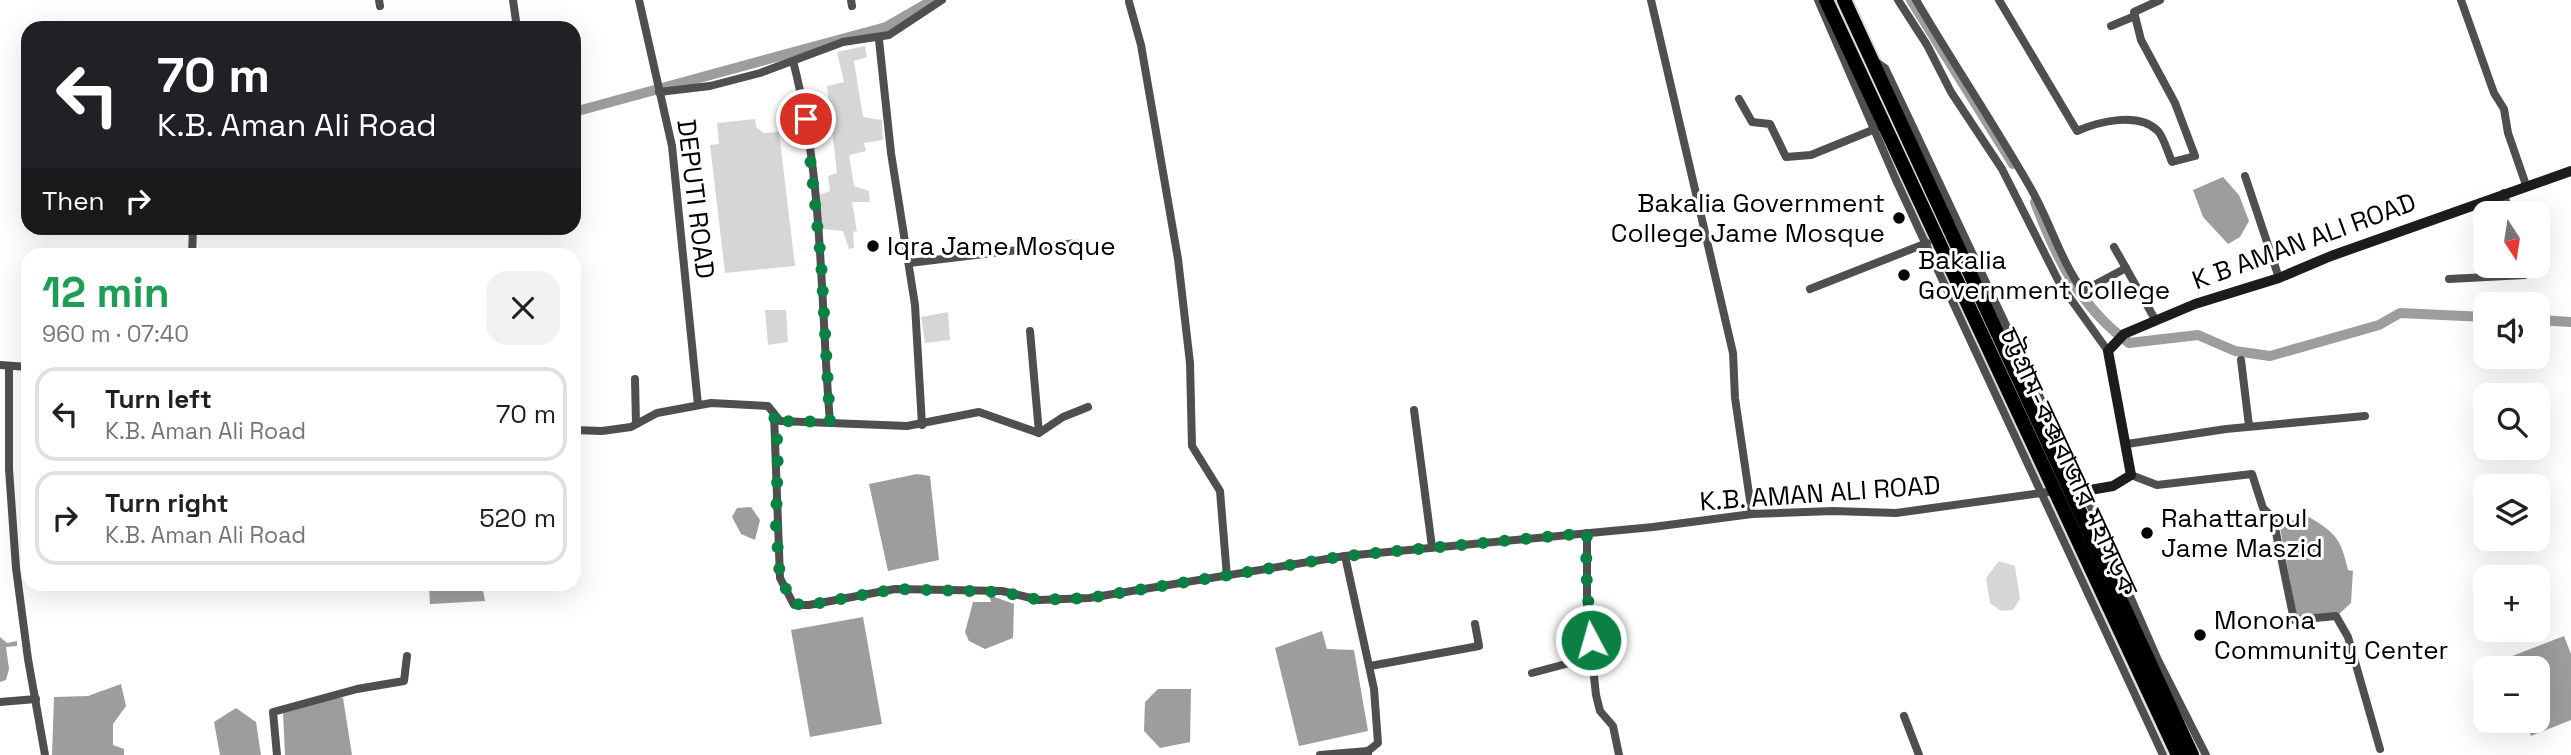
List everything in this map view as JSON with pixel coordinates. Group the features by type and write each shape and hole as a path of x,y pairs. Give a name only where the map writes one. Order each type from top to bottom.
{"highway":[{"name":"চট্টগ্রাম-কক্সবাজার মহাসড়ক","path":"1826,0 2178,755"},
{"name":"চট্টগ্রাম-কক্সবাজার মহাসড়ক","path":"1844,0 2192,755"}],"street":[{"path":"513,0 516,21"},
{"name":"DEPUTI ROAD","path":"639,0 672,146 698,405"},
{"path":"659,92 710,86 793,61 844,42 890,35 942,0"},
{"path":"1651,0 1733,353 1735,398 1752,514"},
{"path":"1818,0 1927,243 2045,491 2163,755"},
{"path":"1898,0 1927,45 1951,92 2002,169 2060,284 2111,347 2131,475"},
{"path":"1916,0 2030,187 2058,240 2072,276 2083,291 2126,268"},
{"path":"1999,0 2077,131 2102,121 2146,122 2159,132 2172,162 2195,156 2175,103 2141,40 2134,12 2160,0"},
{"path":"2461,0 2494,93 2504,109 2508,133 2526,185"},
{"path":"1129,2 1141,45 1178,259 1190,363 1192,446 1220,491 1227,577"},
{"path":"2111,26 2135,16"},
{"path":"879,40 891,153 915,305 922,425"},
{"path":"1871,58 1885,68 2158,660 2206,755"},
{"path":"793,61 806,119 821,260 830,422"},
{"path":"1739,99 1752,122 1770,124 1786,157 1811,155 1875,129"},
{"name":"K B AMAN ALI ROAD","path":"2111,347 2124,334 2195,304 2279,278 2504,193 2571,171"},
{"path":"2245,176 2279,278"},
{"path":"2504,193 2506,201"},
{"path":"909,262 1076,243"},
{"path":"1810,289 1927,243"},
{"path":"2114,247 2156,321"},
{"path":"2449,279 2473,278"},
{"path":"1030,331 1040,433"},
{"path":"2241,360 2249,426"},
{"path":"4,365 16,568 45,755"},
{"path":"635,379 636,424"},
{"path":"581,430 603,431 636,424 657,413 698,405 751,404 768,406 780,421 922,425 979,412 1040,433"},
{"path":"1040,433 1063,416 1088,407"},
{"path":"1414,410 1432,547"},
{"name":"K.B. AMAN ALI ROAD","path":"774,414 778,448 776,526 780,578 794,604 809,605 895,589 1002,592 1039,600 1089,598 1345,556 1752,514 1896,513 2021,497 2045,491"},
{"path":"2127,444 2249,426 2365,415"},
{"path":"2131,475 2157,485 2252,474 2263,508 2273,519 2294,620 2336,616 2348,637 2380,749"},
{"path":"2080,491 2113,486 2131,475"},
{"path":"1587,533 1587,612 1592,657 1600,711 1613,726 1619,755"},
{"path":"1320,755 1368,753 1378,744 1370,666 1345,556"},
{"path":"1370,666 1479,646 1475,624"},
{"path":"277,755 273,712 357,689 404,681 407,656"},
{"path":"1532,673 1592,657"},
{"path":"0,702 36,699"},
{"path":"1904,716 1919,755"}],"shaded area":[{"path":"865,46 867,57 854,61 863,117 882,120 883,140 864,143 866,151 849,155 854,186 869,191 870,202 852,202 857,231 853,232 854,248 849,249 843,231 822,229 818,195 830,191 828,176 837,173 827,86 844,82 837,52"},
{"path":"755,119 756,127 764,133 779,132 795,266 725,273 710,145 719,144 717,123"},
{"path":"2223,177 2239,195 2249,221 2240,237 2228,244 2203,217 2193,190"},
{"path":"765,310 786,310 788,342 768,345"},
{"path":"948,312 950,340 925,343 921,317"},
{"path":"917,474 930,476 939,560 888,571 869,484"},
{"path":"751,507 760,520 755,540 741,534 732,517 737,508"},
{"path":"2309,517 2336,538 2348,570 2353,571 2351,603 2338,615 2297,618 2279,523"},
{"path":"1999,561 2015,566 2020,599 2013,610 2001,611 1990,603 1986,578"},
{"path":"429,591 483,591 485,601 430,604"},
{"path":"989,595 1014,604 1013,638 985,649 969,641 965,632 973,602 991,602"},
{"path":"863,617 882,724 810,737 791,630"},
{"path":"1322,631 1327,649 1354,650 1368,731 1299,746 1275,648"},
{"path":"2564,636 2571,654 2571,720 2550,728 2550,656 2512,656"},
{"path":"0,637 7,643 17,641 17,646 6,647 9,669 6,680 0,682"},
{"path":"121,684 126,706 113,724 113,745 124,749 124,755 52,755 54,697 88,696"},
{"path":"1158,689 1191,689 1190,742 1160,748 1144,731 1145,702"},
{"path":"343,698 352,755 285,755 283,713"},
{"path":"236,708 256,722 261,755 220,755 214,722"}],"waterway":[{"path":"581,110 886,27 933,0"},
{"path":"1911,0 2013,164"},
{"path":"2035,202 2061,262 2083,297 2097,314 2129,343 2198,335 2235,351 2270,356 2379,325 2400,313 2473,316"},
{"path":"2550,321 2571,322"}],"place":[{"name":"Bakalia Government College Jame Mosque","path":"1899,218"},
{"name":"Iqra Jame Mosque","path":"873,246"},
{"name":"Bakalia Government College","path":"1904,275"},
{"name":"Rahattarpul Jame Maszid","path":"2147,533"},
{"name":"Monona Community Center","path":"2200,635"}],"route":[{"path":"806,119 821,260 830,422 780,421 774,414 778,448 775,486 780,578 794,604 809,605 895,589 1002,592 1039,600 1089,598 1345,556 1587,533 1587,612 1591,640"}]}
